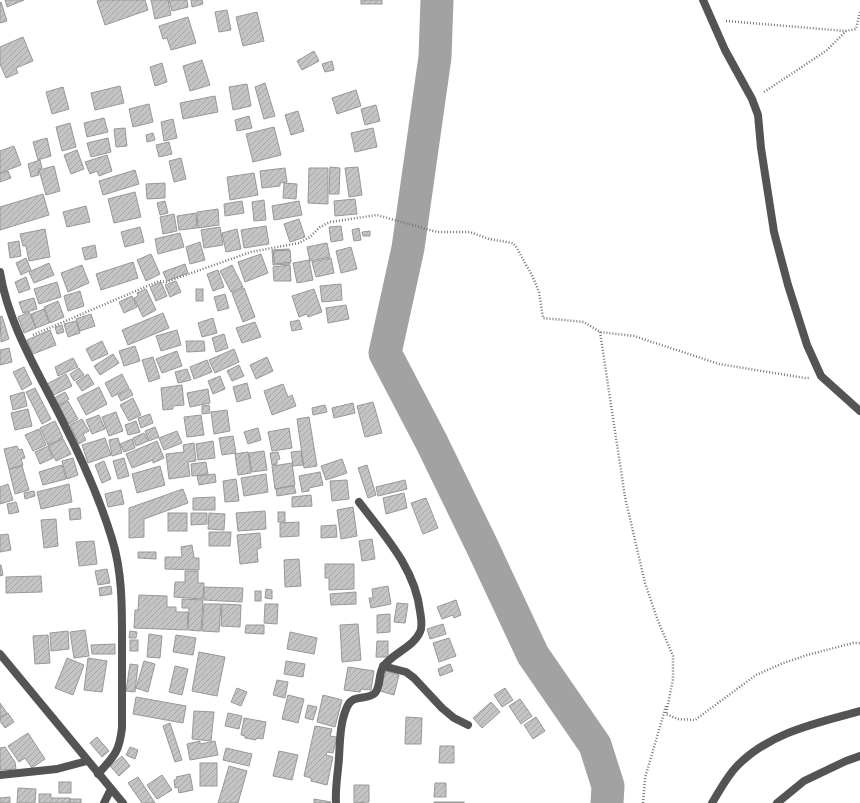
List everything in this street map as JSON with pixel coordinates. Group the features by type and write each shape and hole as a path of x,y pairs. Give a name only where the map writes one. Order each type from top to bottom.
{"street":[{"path":"703,0 725,50 752,100 758,115 761,148 774,232 788,285 807,345 821,376 860,411"},
{"path":"0,272 6,300 22,340 79,456 97,498 116,555 122,590 122,728 120,742 115,754 98,774"},
{"path":"336,803 342,726 347,707 350,701 373,694 376,691 383,666 415,640 420,631 422,621 419,601 412,581 399,554 359,502"},
{"path":"0,654 123,803"},
{"path":"383,666 406,672 414,678 442,708 454,718 468,725"},
{"path":"712,803 722,786 738,765 757,749 782,734 810,724 860,711"},
{"path":"777,803 804,781 860,756"},
{"path":"0,775 57,769 87,761"},
{"path":"104,803 111,788"}],"path":[{"path":"752,100 826,51 845,31 856,29 860,12"},
{"path":"711,20 845,31 860,29"},
{"path":"22,340 159,281 166,282 251,252 300,243 310,237 320,227 330,222 377,215 437,232 470,232 489,239 513,243 532,275 539,292 543,318 584,322 600,332 634,336 719,364 805,378 821,376"},
{"path":"600,332 625,497 645,583 673,656 673,679 666,714 678,719 695,720 756,675 807,655 853,643 860,643"},
{"path":"643,803 645,778 673,679"}],"building":[{"path":"5,0 24,0 7,7"},
{"path":"145,0 148,10 105,25 97,1"},
{"path":"151,0 168,0 171,15 155,19"},
{"path":"169,0 187,0 188,7 172,11"},
{"path":"191,0 202,0 203,4 192,7"},
{"path":"361,0 382,0 382,4 361,4"},
{"path":"1,2 7,21 0,23 0,3"},
{"path":"227,10 231,30 219,32 215,12"},
{"path":"257,12 264,41 243,46 236,17"},
{"path":"188,17 196,43 171,50 167,38 163,39 159,26"},
{"path":"23,37 33,61 16,68 18,73 6,78 0,64 0,47"},
{"path":"314,51 319,61 302,70 297,61"},
{"path":"202,60 210,85 190,91 183,66"},
{"path":"332,61 334,70 325,72 322,64"},
{"path":"162,63 167,82 155,86 150,67"},
{"path":"265,83 275,116 264,119 255,87"},
{"path":"247,84 251,106 233,110 229,87"},
{"path":"120,86 124,103 95,110 91,93"},
{"path":"63,87 69,109 52,114 46,92"},
{"path":"356,90 361,106 337,114 332,98"},
{"path":"215,96 218,112 183,119 180,103"},
{"path":"149,104 153,122 133,127 129,109"},
{"path":"376,105 380,121 365,125 361,109"},
{"path":"298,111 304,131 291,135 285,115"},
{"path":"249,116 252,128 237,131 235,120"},
{"path":"104,118 108,132 87,137 84,123"},
{"path":"173,119 177,138 164,141 161,122"},
{"path":"70,123 76,147 62,151 56,127"},
{"path":"274,127 281,155 253,162 246,134"},
{"path":"125,128 127,146 116,147 114,129"},
{"path":"373,128 377,147 355,152 351,133"},
{"path":"153,133 155,140 147,142 146,135"},
{"path":"47,138 51,156 38,160 33,142"},
{"path":"108,138 111,152 91,157 87,143"},
{"path":"169,142 172,154 159,157 156,145"},
{"path":"14,146 21,165 0,173 0,151"},
{"path":"77,150 84,169 71,174 64,155"},
{"path":"107,155 112,171 99,176 97,171 90,174 85,162"},
{"path":"181,158 186,179 174,182 169,161"},
{"path":"40,160 42,168 38,169 39,175 31,177 28,164"},
{"path":"54,166 60,191 46,195 39,170"},
{"path":"330,167 340,168 339,194 329,194"},
{"path":"358,167 362,195 349,197 345,168"},
{"path":"285,168 287,182 280,183 280,186 262,188 260,171"},
{"path":"309,168 328,168 328,204 308,203"},
{"path":"135,170 139,184 103,195 99,181"},
{"path":"8,171 11,178 0,182 0,174"},
{"path":"254,173 258,195 230,200 227,177"},
{"path":"165,183 165,198 147,199 146,184"},
{"path":"284,183 297,184 296,199 283,198"},
{"path":"135,192 141,217 114,223 108,199"},
{"path":"43,194 49,215 0,230 0,207"},
{"path":"355,199 357,214 335,216 334,201"},
{"path":"264,200 266,220 254,221 252,202"},
{"path":"165,201 168,213 160,215 157,203"},
{"path":"242,201 244,213 225,216 224,204"},
{"path":"299,201 302,215 274,220 272,206"},
{"path":"86,206 90,222 67,227 63,212"},
{"path":"218,209 219,225 198,228 197,212"},
{"path":"196,213 197,228 179,230 177,216"},
{"path":"174,214 177,231 163,234 160,217"},
{"path":"299,219 305,237 290,242 284,224"},
{"path":"266,226 269,244 244,248 241,230"},
{"path":"341,226 343,240 331,242 329,227"},
{"path":"140,227 144,242 125,247 121,232"},
{"path":"220,227 223,245 204,248 201,230"},
{"path":"359,228 361,240 354,241 352,230"},
{"path":"45,229 50,257 29,261 26,246 23,246 20,234"},
{"path":"237,229 241,249 226,252 222,233"},
{"path":"370,231 370,236 363,236 362,232"},
{"path":"180,233 184,247 158,254 155,239"},
{"path":"19,241 21,256 10,258 8,243"},
{"path":"200,242 205,260 190,264 186,247"},
{"path":"327,243 330,257 310,261 307,247"},
{"path":"95,245 97,257 85,260 82,248"},
{"path":"351,247 357,269 341,273 336,251"},
{"path":"289,249 290,264 273,265 272,250"},
{"path":"290,250 291,262 275,264 273,251"},
{"path":"151,254 160,274 146,281 137,260"},
{"path":"261,254 268,273 245,282 238,262"},
{"path":"26,258 31,270 21,275 16,263"},
{"path":"331,258 334,273 316,277 312,262"},
{"path":"309,260 313,280 297,283 293,263"},
{"path":"133,262 138,278 101,290 96,274"},
{"path":"49,263 54,275 34,283 29,272"},
{"path":"185,264 188,273 167,281 163,272"},
{"path":"82,265 89,283 68,292 61,273"},
{"path":"232,265 243,287 231,292 220,271"},
{"path":"290,265 291,281 274,281 273,267"},
{"path":"218,270 224,287 213,291 207,274"},
{"path":"26,277 30,289 19,293 15,282"},
{"path":"176,281 181,292 170,297 165,285"},
{"path":"57,282 61,297 39,304 34,289"},
{"path":"161,282 167,296 156,301 150,287"},
{"path":"341,284 342,300 322,302 320,286"},
{"path":"244,288 255,317 243,322 232,293"},
{"path":"146,289 156,310 143,317 134,298 138,296 137,293"},
{"path":"196,289 203,289 203,301 196,301"},
{"path":"314,289 322,312 308,317 307,314 299,317 292,296"},
{"path":"80,291 84,306 68,311 64,296"},
{"path":"225,294 229,308 218,311 214,297"},
{"path":"132,296 137,307 124,313 119,302"},
{"path":"34,298 37,309 23,313 19,302"},
{"path":"58,301 64,317 50,323 44,307"},
{"path":"346,305 349,319 328,323 326,308"},
{"path":"44,309 49,323 36,328 31,314"},
{"path":"29,312 36,328 24,333 18,317"},
{"path":"163,313 169,328 128,345 122,330"},
{"path":"91,314 95,326 80,331 76,319"},
{"path":"2,316 9,339 1,342 0,317"},
{"path":"213,318 217,333 202,337 198,323"},
{"path":"299,320 302,329 292,331 290,322"},
{"path":"76,321 80,333 68,337 64,324"},
{"path":"255,322 261,337 242,343 236,328"},
{"path":"62,325 64,332 57,334 55,327"},
{"path":"50,330 56,345 33,354 27,340"},
{"path":"177,330 181,345 161,351 156,336"},
{"path":"224,334 228,348 216,352 212,338"},
{"path":"102,341 108,354 92,361 86,349"},
{"path":"186,341 204,341 205,351 187,352"},
{"path":"135,346 140,361 124,366 119,351"},
{"path":"9,348 12,362 0,365 0,350"},
{"path":"234,349 239,362 215,373 209,360"},
{"path":"177,351 182,366 162,373 156,359"},
{"path":"113,354 119,363 100,375 94,366"},
{"path":"153,357 160,378 149,382 142,360"},
{"path":"267,357 273,371 256,379 250,365"},
{"path":"73,358 78,367 58,376 55,367"},
{"path":"207,360 212,372 194,379 190,367"},
{"path":"239,365 244,376 232,381 227,371"},
{"path":"24,367 32,384 22,390 13,372"},
{"path":"79,368 84,375 74,381 70,374"},
{"path":"187,369 191,380 178,383 175,372"},
{"path":"66,374 72,386 54,395 47,384"},
{"path":"88,374 94,384 82,391 76,382"},
{"path":"122,374 129,388 112,397 105,383"},
{"path":"220,376 225,389 213,394 208,381"},
{"path":"247,383 251,398 237,402 233,387"},
{"path":"283,384 288,397 292,395 296,406 272,415 264,391"},
{"path":"182,385 184,405 173,406 173,409 163,410 161,388"},
{"path":"99,387 107,404 86,415 77,398"},
{"path":"35,388 51,419 42,424 26,392"},
{"path":"130,389 133,395 121,401 118,395"},
{"path":"208,389 210,403 190,407 187,393"},
{"path":"24,392 27,406 13,410 10,396"},
{"path":"65,392 69,399 59,405 54,398"},
{"path":"133,398 141,415 129,421 120,405"},
{"path":"68,401 78,419 69,424 59,406"},
{"path":"373,402 382,433 365,437 357,406"},
{"path":"353,403 355,413 334,418 332,408"},
{"path":"209,405 210,413 202,414 202,406"},
{"path":"325,405 327,412 313,415 312,408"},
{"path":"28,409 32,426 15,430 11,413"},
{"path":"227,410 230,431 214,434 211,412"},
{"path":"116,412 123,431 109,436 102,417"},
{"path":"150,414 153,423 141,428 138,418"},
{"path":"99,415 105,429 92,434 86,420"},
{"path":"201,415 204,435 187,437 184,417"},
{"path":"309,417 317,466 304,468 297,419"},
{"path":"82,419 89,431 83,434 86,440 79,444 70,425"},
{"path":"55,421 63,438 48,445 40,428"},
{"path":"136,421 140,432 128,435 125,425"},
{"path":"155,427 159,437 149,441 145,431"},
{"path":"258,428 261,440 248,444 244,432"},
{"path":"289,428 292,448 272,451 268,432"},
{"path":"39,429 46,445 33,451 25,435"},
{"path":"177,431 182,443 164,450 159,438"},
{"path":"144,433 148,441 136,446 133,438"},
{"path":"233,436 236,453 222,455 219,438"},
{"path":"105,438 111,455 88,463 82,445"},
{"path":"118,438 122,453 112,456 109,440"},
{"path":"63,439 71,454 56,461 48,446"},
{"path":"132,439 135,448 124,452 120,444"},
{"path":"157,441 164,458 153,463 153,460 132,468 126,454"},
{"path":"213,441 215,458 198,460 196,444"},
{"path":"194,443 196,461 188,462 190,476 169,479 166,454 184,452 183,445"},
{"path":"17,446 19,450 22,449 25,458 21,459 23,465 9,469 4,449"},
{"path":"48,446 53,458 40,464 35,452"},
{"path":"264,451 267,470 252,472 249,453"},
{"path":"301,451 303,465 293,466 291,452"},
{"path":"248,452 251,473 238,475 235,454"},
{"path":"278,452 280,459 277,460 277,464 272,465 270,453"},
{"path":"73,458 78,475 67,479 62,461"},
{"path":"124,458 129,476 118,479 113,461"},
{"path":"342,459 347,473 326,480 321,466"},
{"path":"104,461 111,479 102,483 95,465"},
{"path":"206,462 208,474 192,476 191,464"},
{"path":"292,463 295,485 275,489 272,466"},
{"path":"62,465 66,479 43,485 39,472"},
{"path":"367,465 376,495 368,498 358,468"},
{"path":"22,466 29,490 15,494 9,469"},
{"path":"160,466 165,485 137,493 132,474"},
{"path":"320,472 323,485 309,488 309,491 302,492 299,476"},
{"path":"215,474 216,482 199,485 197,476"},
{"path":"266,474 268,492 244,496 241,478"},
{"path":"236,479 239,501 225,502 223,481"},
{"path":"347,480 349,499 332,501 330,481"},
{"path":"405,480 407,489 378,496 376,487"},
{"path":"8,484 13,500 0,504 0,487"},
{"path":"69,484 72,502 41,509 37,492"},
{"path":"294,486 296,493 277,496 276,489"},
{"path":"183,489 188,503 144,519 144,537 129,538 129,508"},
{"path":"121,490 124,504 108,507 105,494"},
{"path":"34,491 35,496 25,499 24,493"},
{"path":"404,493 407,508 386,514 383,498"},
{"path":"311,495 312,506 292,507 292,497"},
{"path":"215,497 215,510 193,510 193,498"},
{"path":"426,498 438,528 423,534 411,503"},
{"path":"16,502 19,512 9,514 7,504"},
{"path":"353,507 357,536 341,539 337,510"},
{"path":"80,508 81,519 70,520 69,509"},
{"path":"265,511 266,529 238,531 236,513"},
{"path":"278,512 285,512 285,522 278,522"},
{"path":"168,513 187,513 187,531 168,531"},
{"path":"191,513 207,513 207,524 191,525"},
{"path":"209,513 225,514 224,530 208,529"},
{"path":"56,519 58,546 44,548 41,520"},
{"path":"299,522 299,536 280,537 280,523"},
{"path":"336,525 337,537 321,538 321,526"},
{"path":"209,532 231,532 230,546 209,546"},
{"path":"260,533 261,548 257,549 258,562 240,564 237,535"},
{"path":"8,534 11,550 0,552 0,535"},
{"path":"372,539 375,559 362,561 359,541"},
{"path":"94,541 97,564 79,566 76,542"},
{"path":"192,545 194,558 199,558 199,570 165,569 165,557 182,557 181,547"},
{"path":"138,552 156,552 156,559 138,558"},
{"path":"299,559 301,586 285,587 284,560"},
{"path":"325,564 354,564 354,589 329,590 329,578 325,578"},
{"path":"0,565 3,575 0,576"},
{"path":"107,569 110,583 98,585 95,571"},
{"path":"185,571 198,571 198,583 204,583 203,599 174,597 175,582 185,582"},
{"path":"41,576 42,592 6,593 6,577"},
{"path":"111,586 112,594 100,596 99,588"},
{"path":"388,586 391,604 371,608 369,598 373,598 372,589"},
{"path":"204,587 243,588 242,602 204,600"},
{"path":"266,589 272,590 272,599 265,598"},
{"path":"255,591 261,591 261,601 255,601"},
{"path":"356,592 356,604 331,605 330,594"},
{"path":"139,595 167,596 167,607 176,607 176,612 188,612 187,630 134,628 135,610 138,610"},
{"path":"182,599 203,600 201,631 188,630 189,608 182,608"},
{"path":"456,600 461,615 454,618 453,615 442,619 437,607"},
{"path":"397,603 408,604 405,623 394,622"},
{"path":"204,604 221,604 219,632 202,631"},
{"path":"222,604 241,605 240,627 221,626"},
{"path":"265,604 278,604 277,624 264,623"},
{"path":"390,614 390,632 377,633 377,615"},
{"path":"358,624 361,660 342,662 340,625"},
{"path":"443,624 446,634 430,639 427,629"},
{"path":"246,625 264,625 264,634 245,633"},
{"path":"85,630 89,656 74,658 70,632"},
{"path":"68,631 69,649 51,651 50,633"},
{"path":"130,631 137,632 136,638 129,638"},
{"path":"290,632 317,638 314,654 287,649"},
{"path":"149,634 162,636 160,658 147,657"},
{"path":"48,635 50,663 35,664 33,636"},
{"path":"176,635 196,638 193,655 173,652"},
{"path":"449,638 456,656 439,662 433,643"},
{"path":"130,640 138,640 138,651 130,651"},
{"path":"377,641 388,641 388,657 376,657"},
{"path":"115,644 115,654 92,654 91,645"},
{"path":"199,652 225,657 217,696 192,691"},
{"path":"67,658 84,665 73,695 55,688"},
{"path":"88,658 107,661 102,692 84,690"},
{"path":"144,661 155,664 148,692 136,688"},
{"path":"286,661 305,664 303,677 284,674"},
{"path":"130,664 138,665 135,692 126,691"},
{"path":"450,664 453,671 440,676 438,669"},
{"path":"175,666 188,669 182,695 169,692"},
{"path":"348,667 374,671 371,690 361,689 360,692 344,690"},
{"path":"386,671 399,675 394,695 380,691"},
{"path":"277,680 288,682 285,698 273,695"},
{"path":"237,688 247,692 241,706 231,702"},
{"path":"505,688 513,700 502,707 494,695"},
{"path":"288,695 304,699 298,723 282,719"},
{"path":"323,695 342,700 335,727 317,722"},
{"path":"136,697 186,706 183,723 133,714"},
{"path":"520,699 532,716 521,724 509,706"},
{"path":"491,702 500,712 482,728 473,718"},
{"path":"0,703 7,713 0,717"},
{"path":"308,705 317,707 313,720 305,718"},
{"path":"194,711 214,712 211,741 192,739"},
{"path":"8,713 14,722 5,728 0,721 0,718"},
{"path":"228,713 242,716 239,729 225,726"},
{"path":"406,717 422,718 421,744 405,744"},
{"path":"536,717 545,731 533,739 524,725"},
{"path":"244,718 266,722 263,739 256,738 256,740 245,738 245,736 241,735"},
{"path":"170,723 182,760 175,762 163,726"},
{"path":"315,726 332,729 330,736 337,737 333,753 327,752 326,755 333,757 327,785 311,781 311,778 304,776"},
{"path":"28,733 45,759 32,768 25,758 19,762 8,746"},
{"path":"97,737 109,751 102,757 90,743"},
{"path":"200,741 200,744 215,741 218,755 190,760 187,744"},
{"path":"440,746 454,746 454,763 439,763"},
{"path":"5,747 15,762 16,769 0,770 0,748"},
{"path":"130,747 138,750 135,759 126,755"},
{"path":"226,748 252,754 249,766 223,760"},
{"path":"279,751 298,755 292,780 273,776"},
{"path":"122,756 130,766 119,776 110,766"},
{"path":"200,763 217,763 217,786 200,786"},
{"path":"229,766 247,771 238,803 218,803"},
{"path":"190,774 193,790 179,793 178,787 175,788 174,780 177,779 176,777"},
{"path":"162,775 172,790 157,799 147,785"},
{"path":"138,777 155,803 142,803 128,783"},
{"path":"59,782 71,782 71,793 59,793"},
{"path":"435,783 446,783 446,797 434,797"},
{"path":"354,785 369,785 369,802 354,803"},
{"path":"18,788 36,789 35,803 17,803"},
{"path":"39,794 51,794 51,798 70,798 70,803 39,803"},
{"path":"10,797 10,803 0,803 0,798"},
{"path":"70,799 81,799 81,803 70,803"},
{"path":"314,799 331,802 314,803"},
{"path":"464,802 464,803 434,803"}],"waterway":[{"path":"437,0 435,57 408,248 385,353 432,443 533,655 595,745 608,786 607,803"}]}
